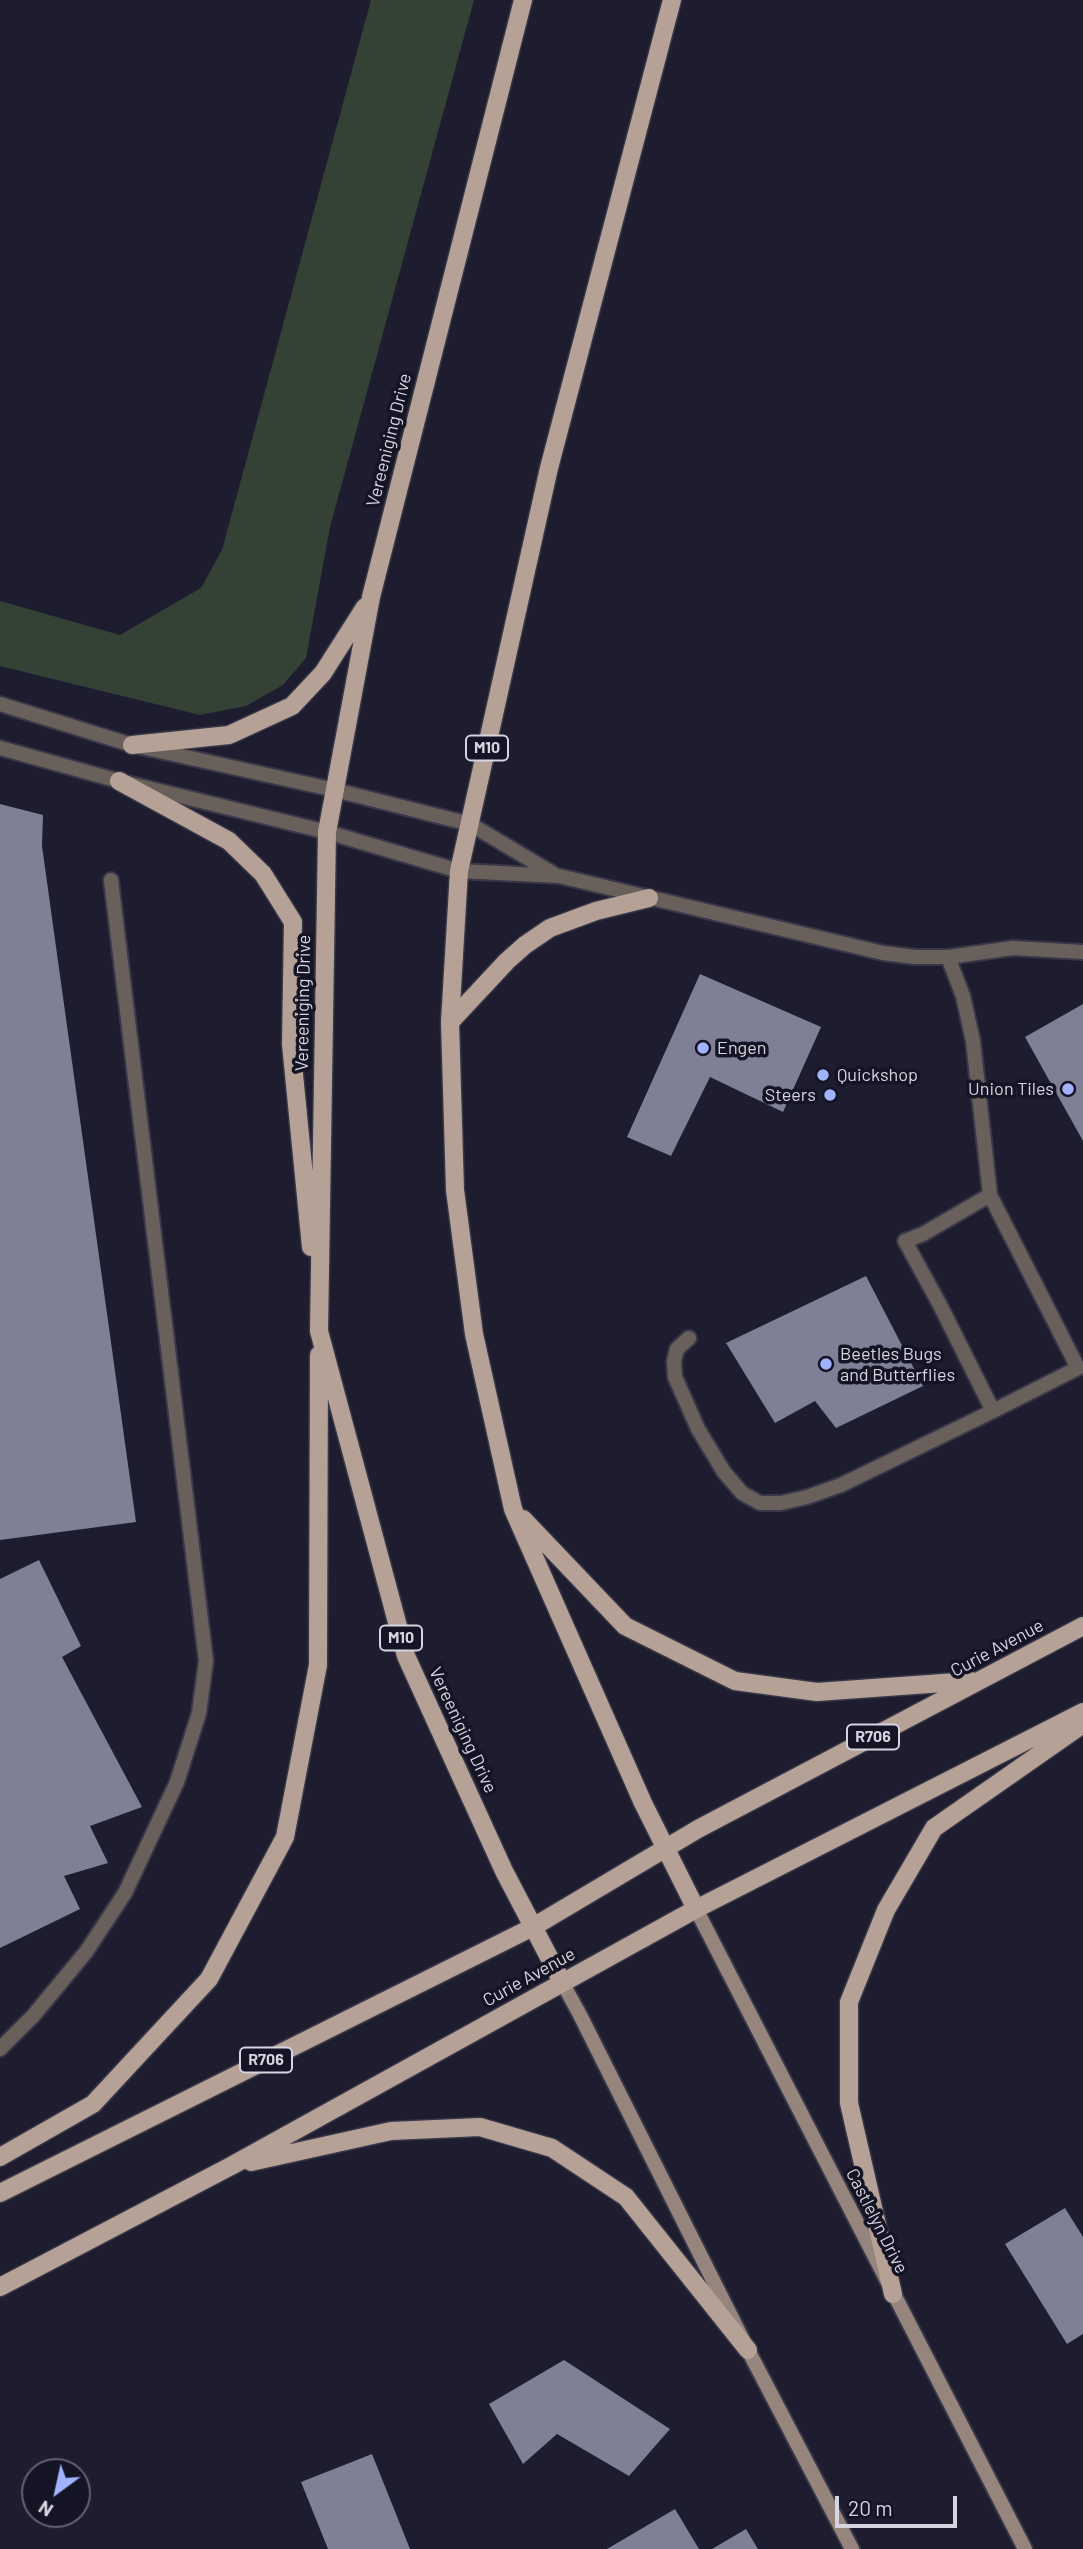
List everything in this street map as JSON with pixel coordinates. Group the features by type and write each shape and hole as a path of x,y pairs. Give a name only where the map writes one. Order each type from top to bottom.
{"main road":[{"name":"Vereeniging Drive","path":"523,0 371,597 327,832 319,1331 406,1656 533,1927 562,1982"},
{"name":"M10","path":"672,0 549,468 459,871 450,1022 455,1190 460,1229 474,1334 513,1509 664,1848 696,1909"},
{"path":"132,745 229,735 292,706 323,673 371,597"},
{"path":"0,2157 93,2104 209,1979 285,1837 318,1665 319,1331 291,1044 293,922 263,874 229,841 119,781"},
{"path":"450,1022 507,961 550,928 596,911 649,898"},
{"path":"513,1509 625,1626 735,1681 817,1692 980,1680"},
{"name":"Curie Avenue","path":"0,2193 533,1927 664,1848 1083,1626"},
{"name":"Curie Avenue","path":"0,2287 231,2166 696,1909 1083,1712"},
{"path":"893,2294 849,2103 849,2002 886,1910 934,1828 1083,1724"},
{"path":"231,2166 391,2131 480,2127 552,2148 626,2197 748,2350"}],"street":[{"name":"Castlelyn Drive","path":"696,1909 1025,2549"},
{"path":"562,1982 852,2549"}],"lane":[{"path":"0,704 132,745 335,790 470,824 559,876"},
{"path":"0,748 119,781 327,832 459,871 559,876 883,953 948,957 1013,948 1083,952"},
{"path":"0,2049 33,2016 86,1952 124,1893 177,1782 199,1713 206,1661 111,880"},
{"path":"689,1338 677,1349 674,1361 683,1399 724,1472 742,1493 761,1503 781,1503 841,1485 1081,1367 990,1195 973,1041 963,996 948,957"},
{"path":"990,1195 923,1234 905,1241 993,1411"}],"green space":[{"path":"371,0 474,0 330,527 306,658 283,685 246,706 200,715 0,666 0,601 120,635 201,588 222,550"}],"building":[{"path":"0,804 43,815 42,846 136,1522 0,1540"},
{"path":"700,974 821,1027 783,1112 710,1077 671,1156 627,1137"},
{"name":"Union Tiles","path":"1083,1004 1083,1141 1025,1037"},
{"name":"Beetles Bugs and Butterflies","path":"866,1276 923,1386 836,1428 815,1401 775,1423 726,1343"},
{"path":"39,1560 81,1646 62,1657 142,1807 90,1826 108,1863 64,1876 80,1909 0,1948 0,1579"},
{"path":"1065,2208 1083,2237 1083,2334 1067,2344 1005,2244"},
{"path":"564,2360 670,2429 629,2476 557,2434 523,2464 489,2404"},
{"path":"372,2454 410,2549 328,2549 301,2482"},
{"path":"675,2509 699,2549 607,2549"},
{"path":"746,2529 758,2549 712,2549"}],"place":[{"name":"Engen","path":"703,1048"},
{"name":"Quickshop","path":"823,1075"},
{"name":"Union Tiles","path":"1068,1089"},
{"name":"Steers","path":"830,1095"},
{"name":"Beetles Bugs and Butterflies","path":"826,1364"}]}
